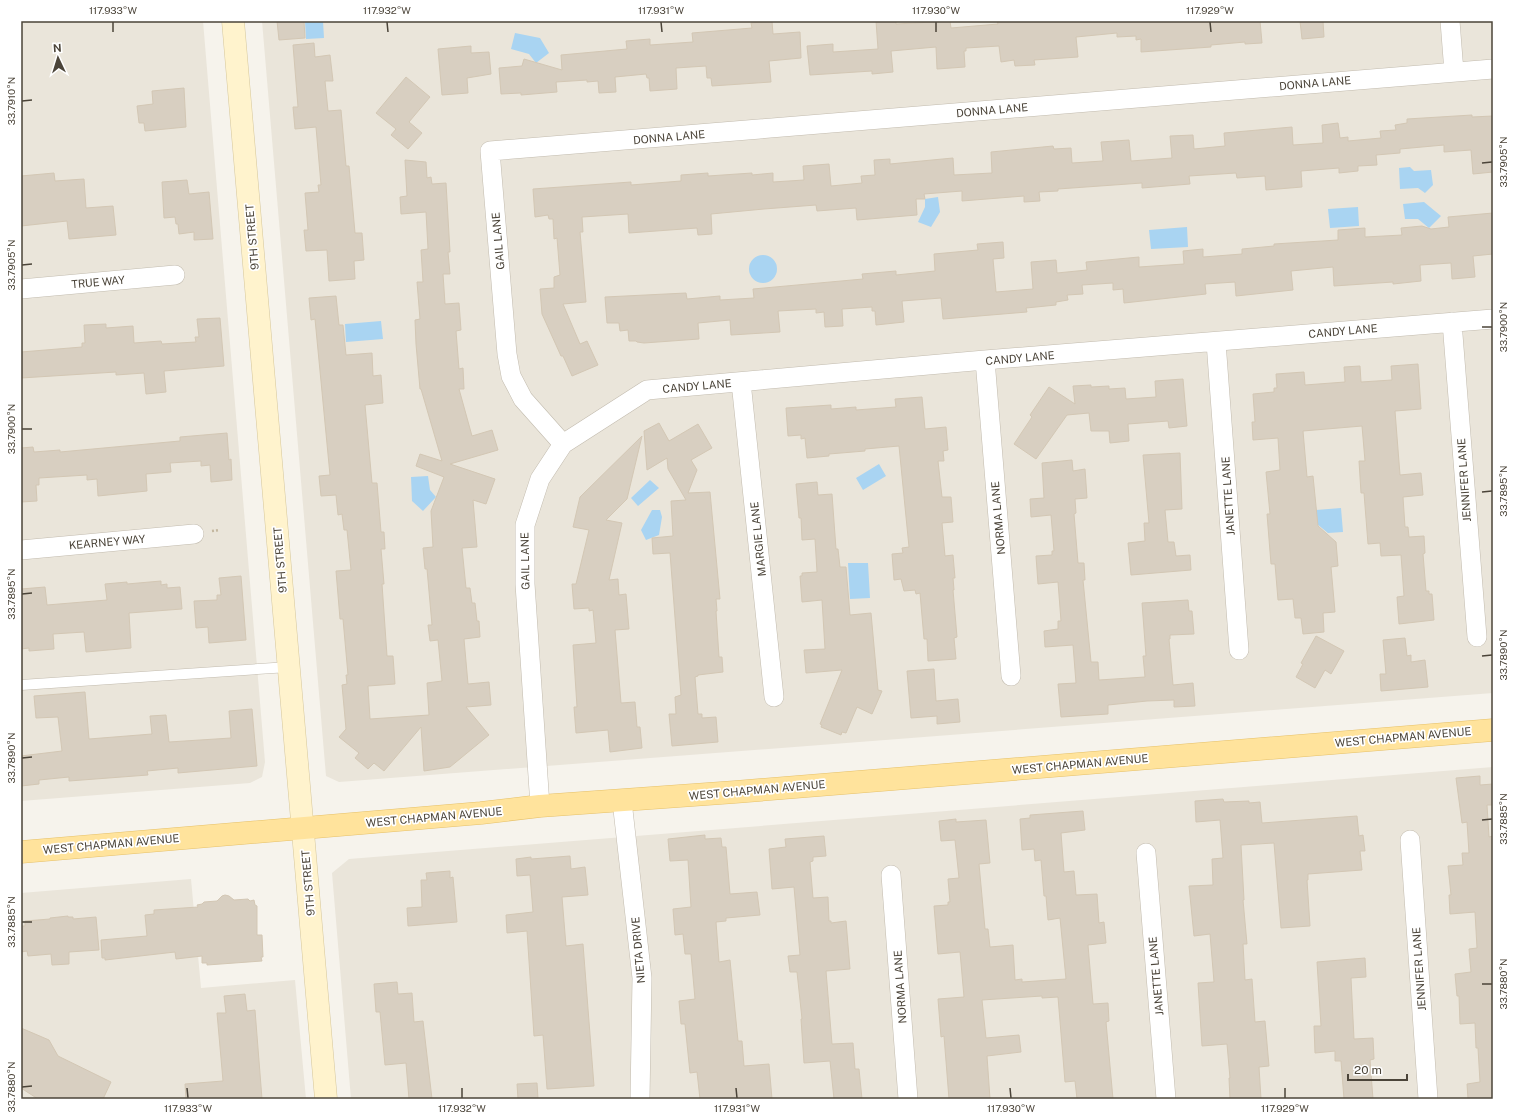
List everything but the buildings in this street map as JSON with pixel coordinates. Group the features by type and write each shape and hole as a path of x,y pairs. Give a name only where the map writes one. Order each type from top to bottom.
{"main road":[{"name":"WEST CHAPMAN AVENUE","path":"21,852 481,813 540,806 622,801 1493,730"}],"street":[{"name":"9TH STREET","path":"233,21 326,1099"},
{"path":"1450,21 1454,72"},
{"name":"DONNA LANE","path":"490,151 1493,69"},
{"name":"GAIL LANE","path":"490,151 507,354 511,376 523,399 563,444 540,478 525,525 525,584 540,806"},
{"name":"TRUE WAY","path":"21,289 174,275"},
{"name":"CANDY LANE","path":"563,444 647,390 985,360 1493,319"},
{"name":"JENNIFER LANE","path":"1452,322 1476,638"},
{"name":"JANETTE LANE","path":"1216,342 1239,650"},
{"name":"NORMA LANE","path":"985,360 1011,676"},
{"name":"MARGIE LANE","path":"741,382 774,697"},
{"name":"KEARNEY WAY","path":"21,550 194,534"},
{"name":"NIETA DRIVE","path":"622,801 642,978 640,1099"},
{"name":"JENNIFER LANE","path":"1410,840 1428,1099"},
{"name":"JANETTE LANE","path":"1146,852 1166,1099"},
{"name":"NORMA LANE","path":"891,875 908,1099"}],"lane":[{"path":"21,685 289,667"}],"shaded area":[{"path":"21,21 203,21 265,762 262,777 250,783 21,801"},
{"path":"262,21 1493,21 1493,693 339,782 326,776"},
{"path":"1493,767 1493,1099 351,1099 332,873 349,859"},
{"path":"191,879 201,988 295,980 306,1099 21,1099 21,893"}],"water":[{"path":"305,21 323,21 324,38 306,39"},
{"path":"515,33 540,38 549,53 536,63 529,54 511,49"},
{"path":"1410,167 1414,171 1431,170 1433,185 1425,193 1418,188 1400,189 1399,168"},
{"path":"938,197 940,212 931,227 918,222 925,207 925,199"},
{"path":"1424,202 1441,216 1429,228 1418,219 1405,219 1403,204"},
{"path":"1358,207 1359,226 1330,228 1328,209"},
{"path":"1187,227 1188,247 1151,249 1149,230"},
{"path":"763,255 773,259 777,269 773,279 763,283 753,279 749,269 753,259"},
{"path":"381,321 383,339 346,342 345,324"},
{"path":"879,464 886,476 863,490 856,478"},
{"path":"428,476 430,490 436,497 423,511 412,501 411,477"},
{"path":"650,480 659,488 638,506 631,498"},
{"path":"1341,508 1343,532 1328,533 1317,524 1316,510"},
{"path":"652,510 660,510 662,517 659,535 646,540 641,530"},
{"path":"848,563 868,563 870,598 850,599"}]}
